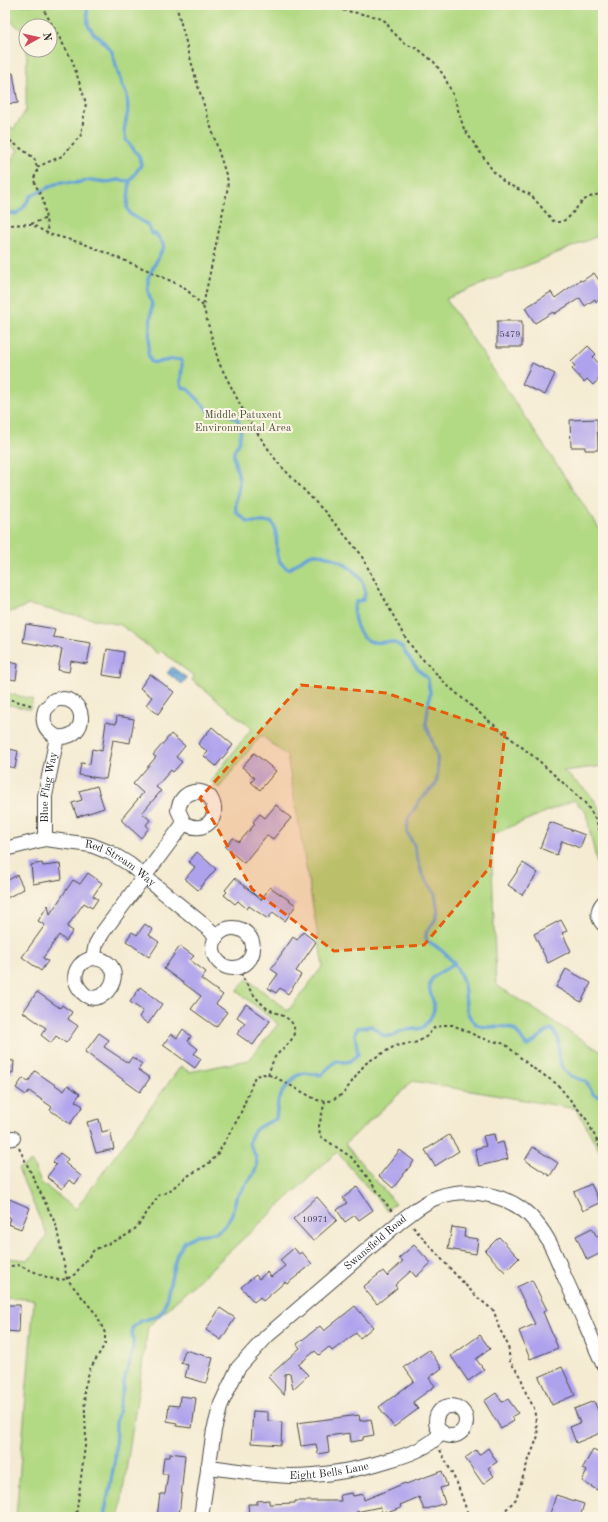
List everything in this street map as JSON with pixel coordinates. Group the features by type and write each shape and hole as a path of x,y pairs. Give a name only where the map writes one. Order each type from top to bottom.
{"street":[{"name":"Blue Flag Way","path":"62,698 73,702 78,707 82,715 79,728 70,736 57,737 47,730 43,716 49,704 62,698"},
{"name":"Blue Flag Way","path":"45,839 44,796 57,737"},
{"path":"93,958 96,944 103,932 184,822"},
{"name":"Red Stream Way","path":"5,849 45,839 91,845 111,853 129,864 217,936"},
{"path":"603,903 599,909 598,915 603,924"},
{"path":"237,929 245,932 250,938 253,947 249,961 239,967 225,966 218,961 214,948 217,936 224,931 237,929"},
{"name":"Swansfield Road","path":"201,1517 214,1430 220,1404 238,1368 251,1352 268,1336 402,1220 421,1205 437,1198 466,1192 496,1196 527,1213 537,1224 550,1245 603,1364"},
{"name":"Eight Bells Lane","path":"208,1467 290,1476 340,1472 397,1458 419,1449 439,1436"}],"path":[{"path":"37,166 62,156 81,135 86,103 72,60 41,5"},
{"path":"176,5 197,83 228,181 226,199 203,306 219,363 248,418 278,462 360,552 403,634 415,651 447,685 538,760 585,803 592,812 597,823 603,846"},
{"path":"332,5 342,10 377,17 385,21 392,31 405,44 418,49 434,62 444,76 454,97 464,129 493,171 505,183 531,195 554,222 561,223 568,219 582,201 603,193"},
{"path":"5,138 34,158 37,166 37,172 34,178 35,184 43,199 49,234"},
{"path":"5,225 31,224 47,218"},
{"path":"31,224 49,234 82,243 161,276 184,287 203,306"},
{"path":"5,698 45,710"},
{"path":"239,967 247,988 256,998 266,1007 288,1019 293,1024 294,1032 292,1040 276,1056 268,1075"},
{"path":"5,1267 18,1265 49,1278 59,1280 67,1279 75,1274 94,1250 129,1234 137,1227 159,1195 168,1192 186,1177 208,1164 218,1155 230,1129 240,1115 255,1076 268,1075 282,1080 299,1091 317,1100 325,1102 343,1094 365,1064 371,1060 395,1046 418,1042 428,1036 434,1028 444,1025 453,1025 481,1038 505,1044 530,1066 557,1084 587,1120 603,1153"},
{"path":"325,1102 323,1115 319,1126 320,1136 351,1157 393,1212 416,1229 454,1274 477,1297 494,1311 499,1328 508,1345 510,1362 520,1375 526,1393 534,1408 538,1436 516,1499 499,1517"},
{"path":"9,1139 56,1225 67,1279 96,1314 105,1333 105,1344 90,1369 84,1390 86,1438 76,1517"},
{"path":"439,1436 458,1483 469,1517"}],"highlighted area":[{"path":"301,685 386,693 505,733 490,867 424,945 334,951 252,889 200,798"}],"green space":[{"name":"Middle Patuxent Environmental Area","path":"5,5 603,5 603,234 446,299 603,534 603,766 563,771 588,792 601,812 603,820 603,891 586,813 574,800 491,835 496,985 603,1053 603,1158 577,1109 413,1081 345,1144 395,1203 387,1210 337,1152 148,1327 119,1517 16,1517 34,1300 5,1297 5,1258 29,1260 47,1235 18,1169 32,1162 41,1183 76,1209 181,1066 189,1072 249,1060 278,1024 237,991 247,979 288,1011 323,966 287,756 261,735 219,788 211,781 252,728 192,680 194,676 161,651 158,654 121,625 29,605 5,614 5,168 18,150 5,142 5,124 14,129 26,110 27,58 58,58 58,18 18,18 18,27 5,16"},
{"path":"5,693 33,699 30,709 5,704"}],"water":[{"path":"172,667 187,678 182,684 167,673"}],"building":[{"path":"13,73 18,103 5,104 5,74"},
{"path":"594,273 603,286 603,297 596,302 595,299 585,306 580,298 554,314 553,312 535,323 525,308 551,292 555,298 580,280 582,281"},
{"path":"497,321 522,321 522,347 497,347"},
{"path":"588,346 596,354 593,357 603,368 603,375 593,385 587,379 584,382 572,369 575,366 571,362"},
{"path":"532,363 555,374 545,395 522,384"},
{"path":"597,419 598,450 585,450 585,447 571,447 570,420"},
{"path":"26,624 55,629 53,637 91,643 87,664 71,661 69,672 58,670 62,649 23,642"},
{"path":"107,649 124,652 120,678 103,675"},
{"path":"5,661 18,664 16,680 5,678"},
{"path":"150,674 174,692 158,714 146,705 152,697 140,688"},
{"path":"117,716 134,719 130,743 113,740 106,779 79,775 81,763 90,764 92,749 102,751 106,722 116,724"},
{"path":"212,727 233,745 216,766 204,756 208,752 198,744"},
{"path":"171,734 185,746 176,757 182,762 173,772 171,770 156,787 161,791 142,813 150,820 146,825 149,828 141,838 122,821 122,818 143,793 133,784 156,757 153,755"},
{"path":"5,748 18,751 15,768 5,766"},
{"path":"254,753 276,771 260,790 251,782 255,778 242,767"},
{"path":"97,786 104,808 77,817 72,803 82,800 79,791"},
{"path":"276,805 291,818 273,839 267,835 244,863 225,847 233,838 239,842 255,824 253,822 260,814 265,818"},
{"path":"550,822 585,835 580,848 562,841 557,855 540,848"},
{"path":"197,852 216,869 198,890 185,879 195,867 189,862"},
{"path":"42,863 43,866 60,864 62,879 33,884 31,865"},
{"path":"523,863 538,873 522,895 508,885"},
{"path":"88,873 102,883 93,896 98,899 92,908 84,903 67,927 73,931 66,941 59,935 43,958 48,961 41,971 22,957 45,925 38,921 48,905 50,914 73,880 80,884"},
{"path":"17,875 24,889 5,899 5,882"},
{"path":"235,878 261,900 270,887 296,905 285,921 273,912 268,919 249,906 247,909 238,901 235,904 224,895 227,892 225,890"},
{"path":"561,920 567,931 562,933 571,951 548,963 534,934"},
{"path":"145,924 153,930 149,935 159,942 149,957 126,941 132,932 137,935"},
{"path":"303,932 316,942 296,971 301,975 288,994 280,988 276,993 268,988 278,974 271,969 293,937 297,940"},
{"path":"180,946 194,956 190,960 206,972 201,979 223,995 216,1004 227,1012 216,1027 191,1009 201,996 164,969"},
{"path":"566,969 591,983 581,1002 556,987"},
{"path":"140,987 162,1004 148,1024 139,1017 143,1011 130,1002"},
{"path":"37,992 60,1008 62,1005 72,1012 68,1019 78,1026 66,1043 56,1036 51,1043 41,1035 46,1028 23,1012"},
{"path":"246,1004 270,1021 253,1045 237,1034 245,1023 237,1017"},
{"path":"183,1029 191,1036 188,1041 198,1049 194,1054 201,1059 195,1068 163,1045 171,1034 177,1038"},
{"path":"99,1033 109,1040 104,1047 128,1063 132,1057 142,1064 138,1070 150,1078 140,1092 85,1052"},
{"path":"5,1060 14,1061 13,1073 5,1072"},
{"path":"35,1071 64,1091 68,1085 80,1094 75,1101 83,1106 70,1124 50,1110 52,1107 29,1091 26,1095 16,1088 23,1078 28,1082"},
{"path":"99,1119 102,1132 110,1130 114,1149 96,1153 87,1122"},
{"path":"494,1134 496,1144 503,1142 508,1159 479,1166 475,1149 486,1146 483,1136"},
{"path":"449,1135 459,1151 435,1166 425,1150"},
{"path":"533,1147 558,1163 550,1176 525,1160"},
{"path":"400,1150 414,1161 393,1188 379,1176"},
{"path":"60,1153 68,1159 65,1163 81,1176 75,1184 69,1180 62,1189 47,1177 56,1165 53,1162"},
{"path":"591,1184 600,1203 583,1211 574,1192"},
{"path":"357,1187 373,1210 359,1220 355,1215 345,1222 337,1210 347,1203 343,1198"},
{"path":"5,1197 30,1208 21,1229 8,1224 10,1217 5,1214"},
{"path":"317,1197 337,1220 313,1241 293,1219"},
{"path":"452,1227 465,1229 464,1237 478,1239 476,1254 448,1249"},
{"path":"592,1228 597,1237 603,1234 603,1252 587,1260 576,1236"},
{"path":"499,1237 519,1258 505,1272 485,1251"},
{"path":"414,1245 431,1263 416,1277 411,1271 395,1285 397,1288 377,1304 363,1287 383,1271 387,1276 403,1261 399,1258"},
{"path":"294,1248 299,1254 302,1252 312,1264 287,1284 285,1282 263,1301 260,1297 254,1302 241,1287 256,1275 259,1279 267,1272 271,1277 285,1266 280,1260"},
{"path":"532,1280 547,1310 543,1312 558,1348 530,1359 519,1331 535,1324 517,1287"},
{"path":"5,1305 20,1305 19,1332 5,1331"},
{"path":"355,1306 373,1327 360,1338 356,1333 332,1351 329,1347 319,1355 315,1351 298,1365 308,1375 293,1389 290,1373 285,1374 284,1395 268,1377 300,1348 297,1344 320,1326 324,1331"},
{"path":"220,1308 235,1318 221,1340 206,1330"},
{"path":"480,1335 490,1349 476,1359 484,1370 468,1381 451,1356"},
{"path":"185,1350 213,1358 206,1383 185,1377 188,1365 181,1363"},
{"path":"429,1350 442,1368 429,1378 435,1386 413,1402 418,1409 394,1427 379,1407 414,1381 404,1367"},
{"path":"562,1367 575,1395 552,1405 539,1377"},
{"path":"496,1393 502,1402 508,1399 518,1413 511,1417 514,1421 501,1429 484,1401"},
{"path":"180,1396 196,1398 192,1428 176,1426 177,1423 167,1421 169,1405 179,1406"},
{"path":"594,1401 603,1423 603,1432 576,1443 570,1427 580,1423 574,1409"},
{"path":"253,1411 268,1412 268,1421 282,1422 281,1445 251,1443"},
{"path":"359,1415 360,1421 371,1419 374,1435 363,1437 363,1440 351,1442 350,1433 327,1436 329,1452 318,1454 316,1444 301,1446 297,1423"},
{"path":"488,1448 497,1462 488,1468 494,1476 483,1484 465,1458 476,1450 479,1455"},
{"path":"593,1450 603,1455 603,1480 597,1490 582,1481 587,1471 582,1469"},
{"path":"170,1453 185,1455 179,1517 157,1517 160,1494 165,1494 168,1474 162,1474 164,1457 170,1457"},
{"path":"442,1471 447,1486 440,1488 445,1503 424,1510 419,1497 400,1505 401,1508 387,1513 386,1511 382,1513 380,1507 356,1512 357,1517 249,1517 248,1504 257,1504 257,1501 269,1500 269,1504 295,1503 295,1501 341,1501 340,1495 352,1493 353,1496 363,1494 364,1500 405,1483 406,1484"},
{"path":"556,1495 584,1504 580,1517 549,1517"}],"waterway":[{"path":"87,5 88,25 94,34 100,38 112,52 121,83 127,95 128,111 124,130 126,140 139,156 141,165 130,181 127,207 130,214 148,225 151,233 157,235 164,246 148,278 148,291 152,305 148,353 151,362 174,359 181,360 182,387 189,390 209,411 230,414 238,421 241,433 234,453 234,460 239,481 236,512 248,522 272,522 275,528 277,553 279,559 288,569 311,554 323,555 332,558 351,568 363,583 365,591 363,600 357,601 354,612 356,625 359,631 368,640 373,642 393,642 400,646 415,666 428,679 430,693 426,724 437,755 438,770 436,784 421,799 408,819 407,832 414,845 422,874 435,894 438,911 435,920 426,933 426,940 440,949 457,968 463,983 466,1008 470,1018 478,1025 487,1027 501,1026 514,1029 527,1046 551,1029 556,1035 559,1056 565,1071 573,1077 586,1081 593,1094 598,1096 603,1095"},
{"path":"5,212 16,214 23,208 31,196 60,182 76,183 90,180 107,182 118,180 130,181"},
{"path":"104,1517 115,1459 116,1423 133,1345 132,1328 141,1321 158,1316 164,1309 177,1253 185,1241 197,1235 215,1233 224,1227 232,1214 236,1198 253,1175 257,1166 256,1157 249,1143 250,1138 259,1127 276,1119 278,1102 283,1091 296,1076 304,1073 321,1075 336,1061 351,1061 358,1054 355,1034 357,1028 372,1026 384,1036 394,1036 400,1031 423,1028 431,1017 434,1009 430,983 436,975 454,963"}]}
